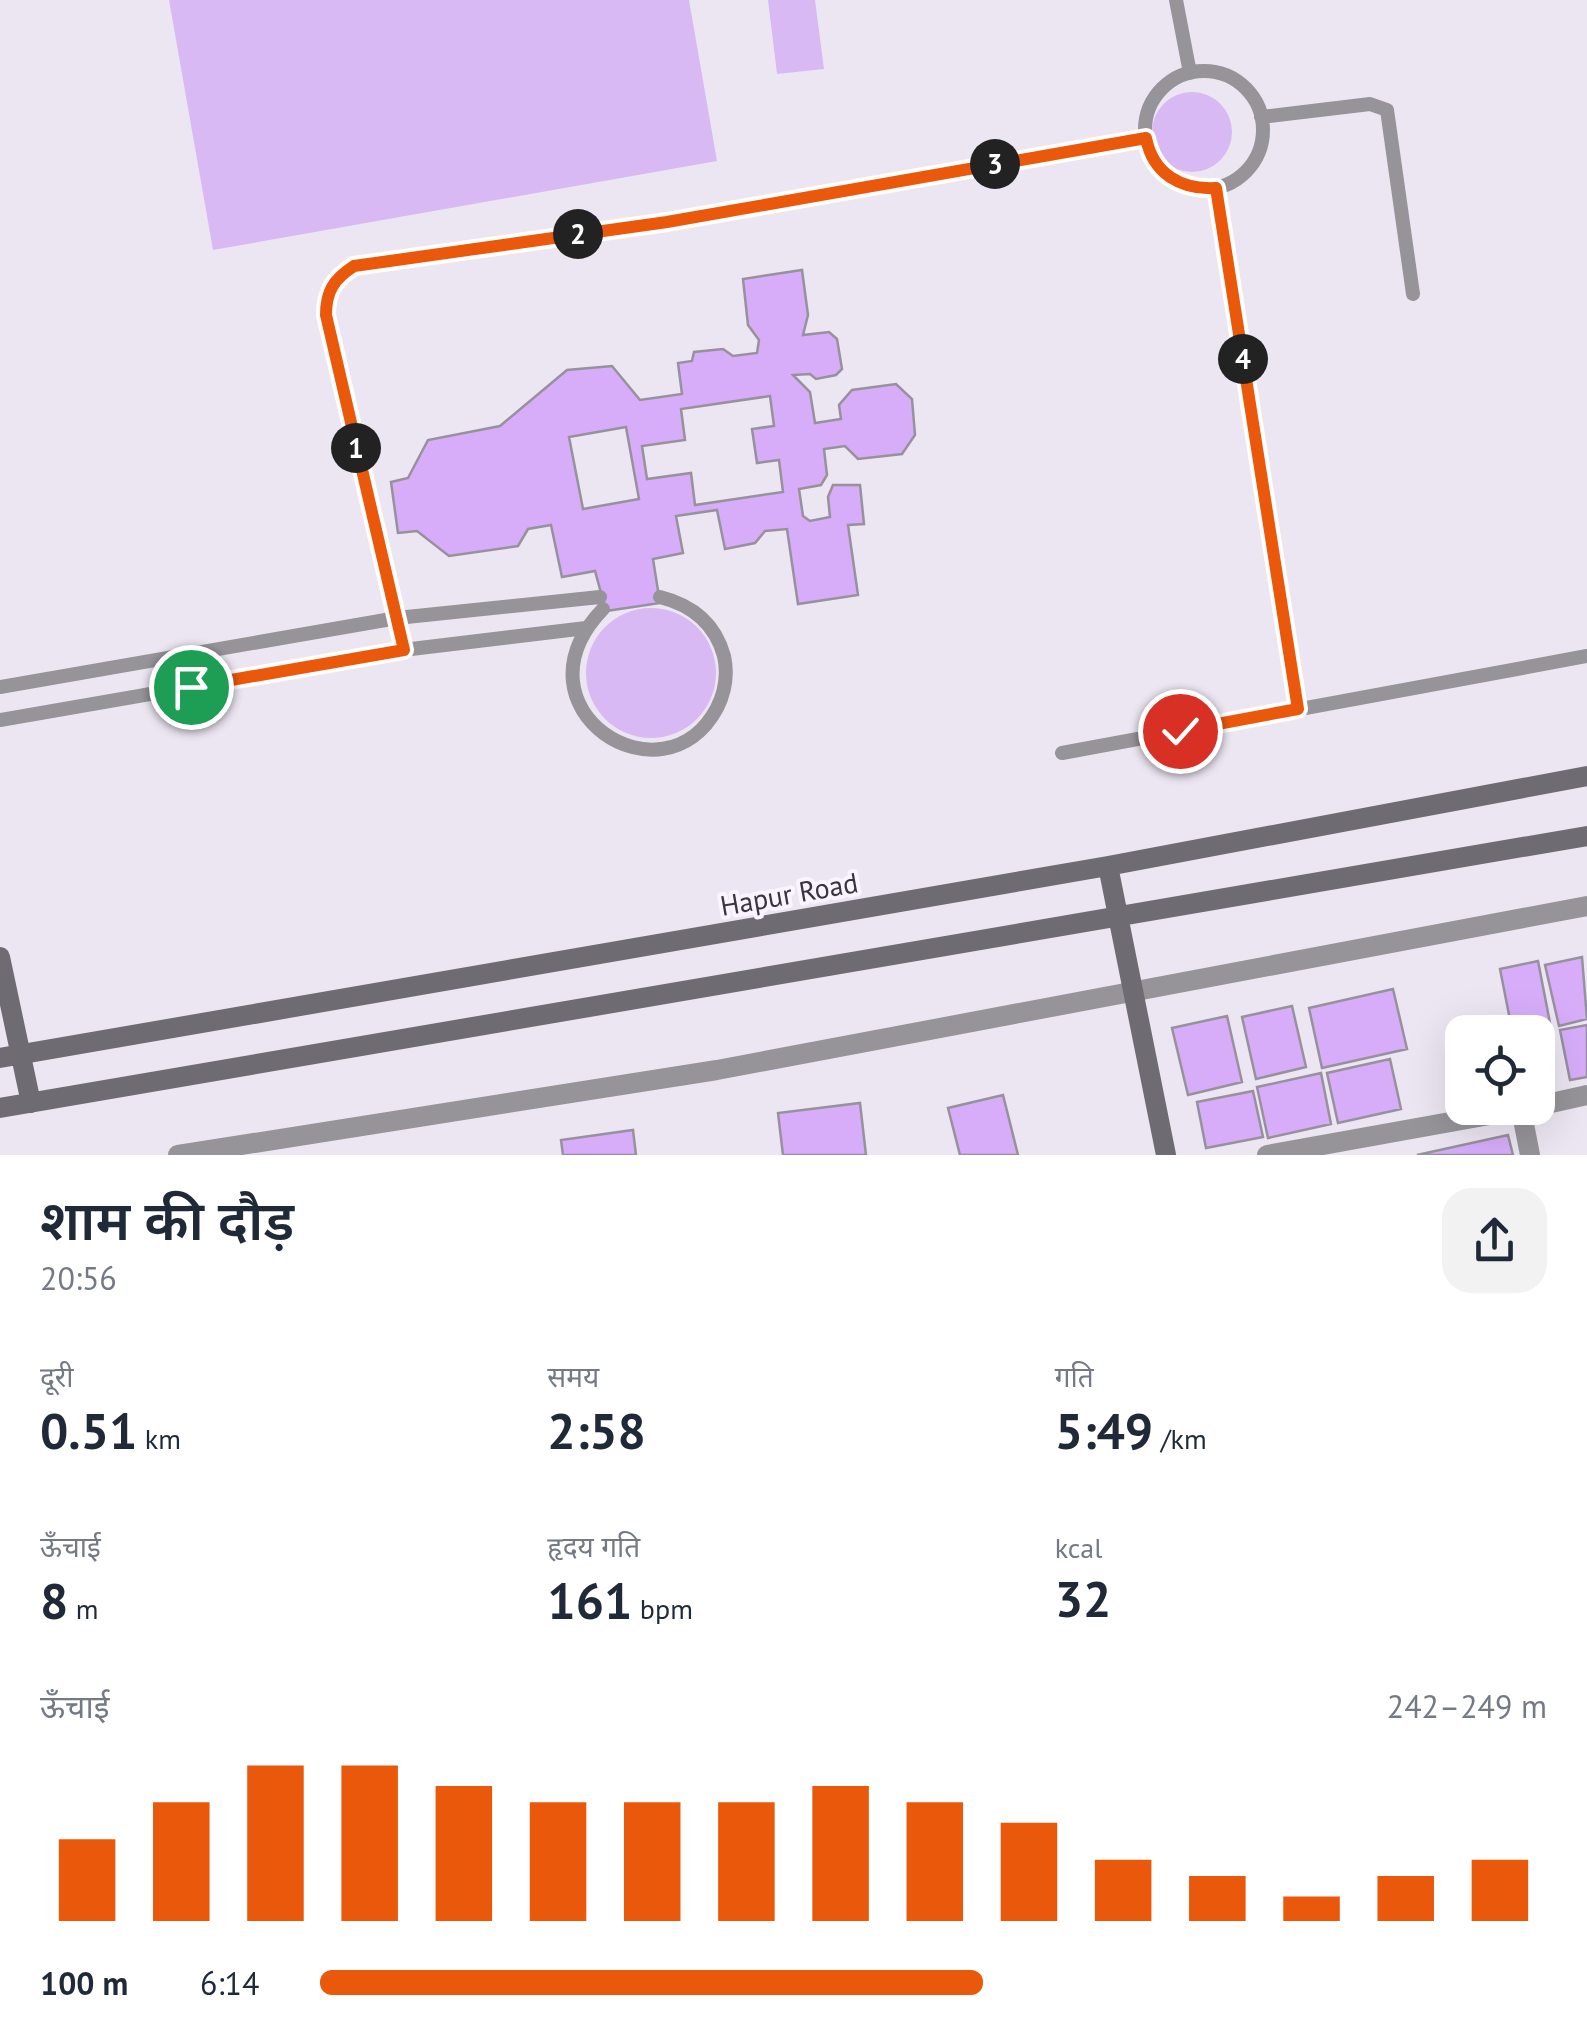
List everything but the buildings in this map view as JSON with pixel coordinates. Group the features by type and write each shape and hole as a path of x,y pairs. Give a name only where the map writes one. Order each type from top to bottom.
{"main road":[{"name":"Hapur Road","path":"9,1057 1108,866 1587,776"},
{"path":"0,1108 1587,836"},
{"path":"1108,866 1166,1155"},
{"path":"0,957 9,1057 30,1103"}],"street":[{"path":"178,1155 717,1070 1587,906"},
{"path":"1555,1102 1587,1095"},
{"path":"1268,1155 1364,1146 1453,1125"},
{"path":"1529,1125 1530,1155"}],"lane":[{"path":"1176,0 1190,73"},
{"path":"1190,73 1227,76 1242,86 1262,117 1263,136 1248,170 1216,188 1198,189 1164,174 1153,160 1146,138 1149,107 1159,92 1190,73"},
{"path":"1262,117 1370,104 1388,110 1413,294"},
{"path":"404,650 326,315 326,298 333,284 354,266 667,222 1146,138"},
{"path":"1216,188 1298,709"},
{"path":"0,687 397,618 602,603 574,652 571,672 580,709 607,738 644,750 682,742 712,717 721,700 725,661 720,642 696,612 660,597"},
{"path":"0,720 404,650 586,628"},
{"path":"1062,753 1587,656"}],"shaded area":[{"path":"169,0 689,0 717,161 213,250"},
{"path":"768,0 815,0 824,69 777,74"},
{"path":"1192,92 1207,95 1220,104 1229,117 1229,147 1220,160 1207,169 1192,172 1177,169 1164,160 1155,147 1152,132 1155,117 1164,104 1177,95"},
{"path":"651,608 676,613 697,627 711,648 716,673 711,698 697,719 676,733 651,738 626,733 605,719 591,698 586,673 591,648 605,627 626,613"}],"route":[{"path":"191,687 404,650 326,315 326,298 333,284 354,266 667,222 1146,138 1153,160 1164,174 1198,189 1216,188 1298,709 1180,731"}]}
